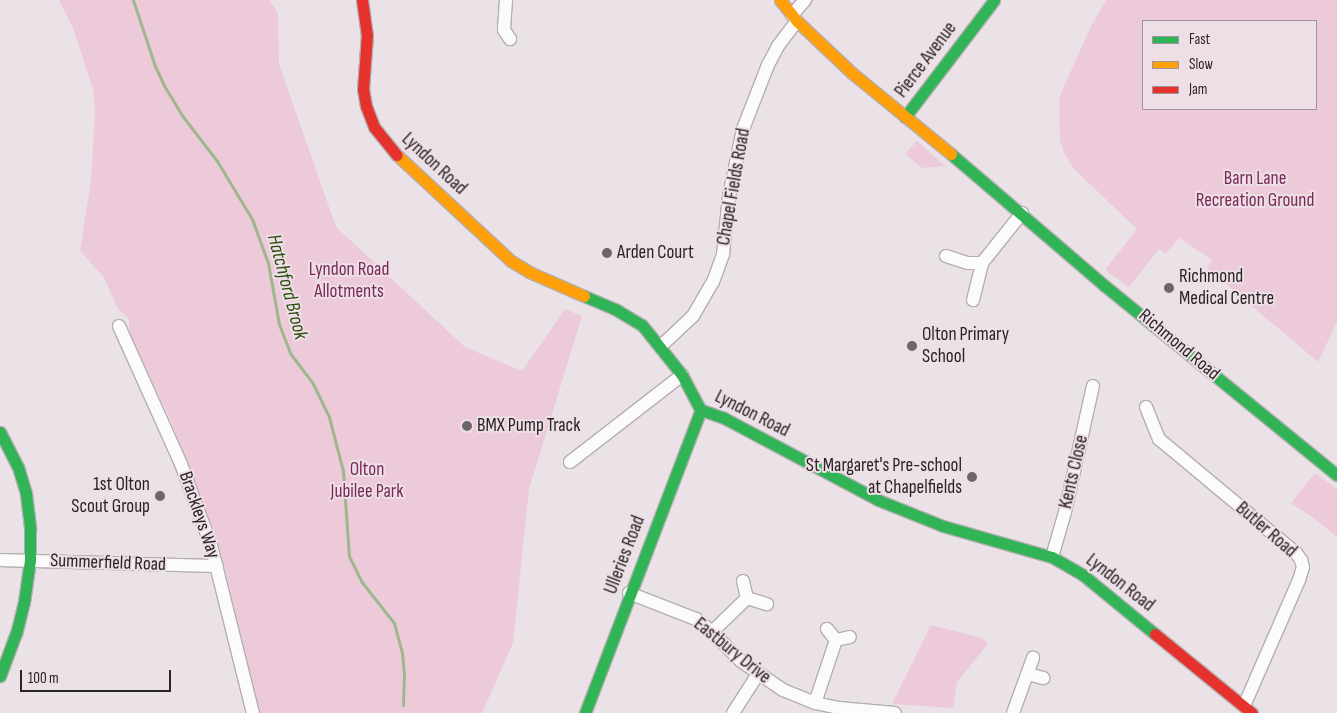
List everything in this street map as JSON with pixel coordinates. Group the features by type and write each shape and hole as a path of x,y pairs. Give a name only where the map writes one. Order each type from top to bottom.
{"street":[{"name":"Lyndon Road","path":"362,0 366,19 363,90 366,106 374,127 390,148 511,261 529,272 615,308 642,325 661,346 682,375 701,410 724,418 878,500 910,514 976,536 1052,557 1083,575 1248,709"},
{"path":"506,0 504,30 510,39"},
{"name":"Richmond Road","path":"780,0 795,18 852,73 1022,213 1105,286 1337,475"},
{"name":"Chapel Fields Road","path":"661,346 693,316 713,282 722,254 729,196 745,123 768,65 804,0"},
{"name":"Pierce Avenue","path":"905,117 994,0"},
{"path":"973,300 982,263 1022,213"},
{"path":"946,256 968,263 982,263"},
{"name":"Brackleys Way","path":"119,326 181,464 217,566 253,713"},
{"path":"570,462 682,375"},
{"name":"Kents Close","path":"1052,557 1065,512 1093,386"},
{"name":"Butler Road","path":"1146,407 1159,439 1296,553 1303,567 1248,709"},
{"name":"Ulleries Road","path":"585,713 629,593 701,410"},
{"path":"0,432 18,467 26,494 30,529 30,560 24,602 16,633 0,676"},
{"name":"Summerfield Road","path":"0,560 217,566"},
{"path":"743,580 748,598"},
{"name":"Eastbury Drive","path":"629,593 678,610 696,619 758,674 783,690 815,703 865,712 895,713"},
{"path":"748,598 767,604"},
{"path":"712,632 748,598"},
{"path":"827,629 836,640"},
{"path":"836,640 850,637"},
{"path":"815,703 836,640"},
{"path":"1013,713 1033,658"},
{"path":"733,713 758,674"},
{"path":"1028,674 1043,678"}],"green space":[{"name":"Olton Jubilee Park","path":"59,0 269,0 278,13 279,64 336,227 465,347 522,371 565,309 582,316 529,489 513,643 482,713 260,713 220,550 170,419 129,332 129,319 118,309 103,276 80,251 91,180 95,111 93,89 73,28"},
{"name":"Barn Lane Recreation Ground","path":"1106,0 1337,0 1337,322 1318,362 1207,268 1212,260 1179,238 1165,254 1159,249 1129,287 1105,270 1137,229 1074,169 1064,153 1060,140 1059,98 1090,28"},
{"path":"917,141 945,166 922,168 905,154"},
{"path":"1315,473 1337,489 1337,537 1291,503"},
{"path":"931,625 982,638 988,644 957,682 953,708 892,704"}],"waterway":[{"name":"Hatchford Brook","path":"133,0 155,66 165,87 181,114 217,161 252,219 268,263 279,324 290,353 313,384 329,417 343,471 349,556 361,581 394,623 402,652 404,675 403,705"}],"traffic: fast":[{"path":"905,117 994,0"},
{"path":"951,154 1105,286 1337,475"},
{"path":"584,296 615,309 642,325 682,375 701,410 724,418 878,500 943,526 1052,557 1083,575 1155,634"},
{"path":"585,713 701,410"},
{"path":"0,432 18,467 26,494 30,529 30,560 24,602 16,633 0,676"}],"traffic: slow":[{"path":"780,0 797,21 852,73 951,154"},
{"path":"397,155 511,261 529,272 584,296"}],"traffic: jam":[{"path":"362,0 367,35 363,89 366,106 374,127 397,155"},
{"path":"1155,634 1252,713"}],"place":[{"name":"Arden Court","path":"607,253"},
{"name":"Richmond Medical Centre","path":"1169,288"},
{"name":"Olton Primary School","path":"912,346"},
{"name":"BMX Pump Track","path":"467,426"},
{"name":"St Margaret's Pre-school at Chapelfields","path":"972,477"},
{"name":"1st Olton Scout Group","path":"160,496"}],"park label":[{"name":"Lyndon Road Allotments","path":"349,281"}]}
